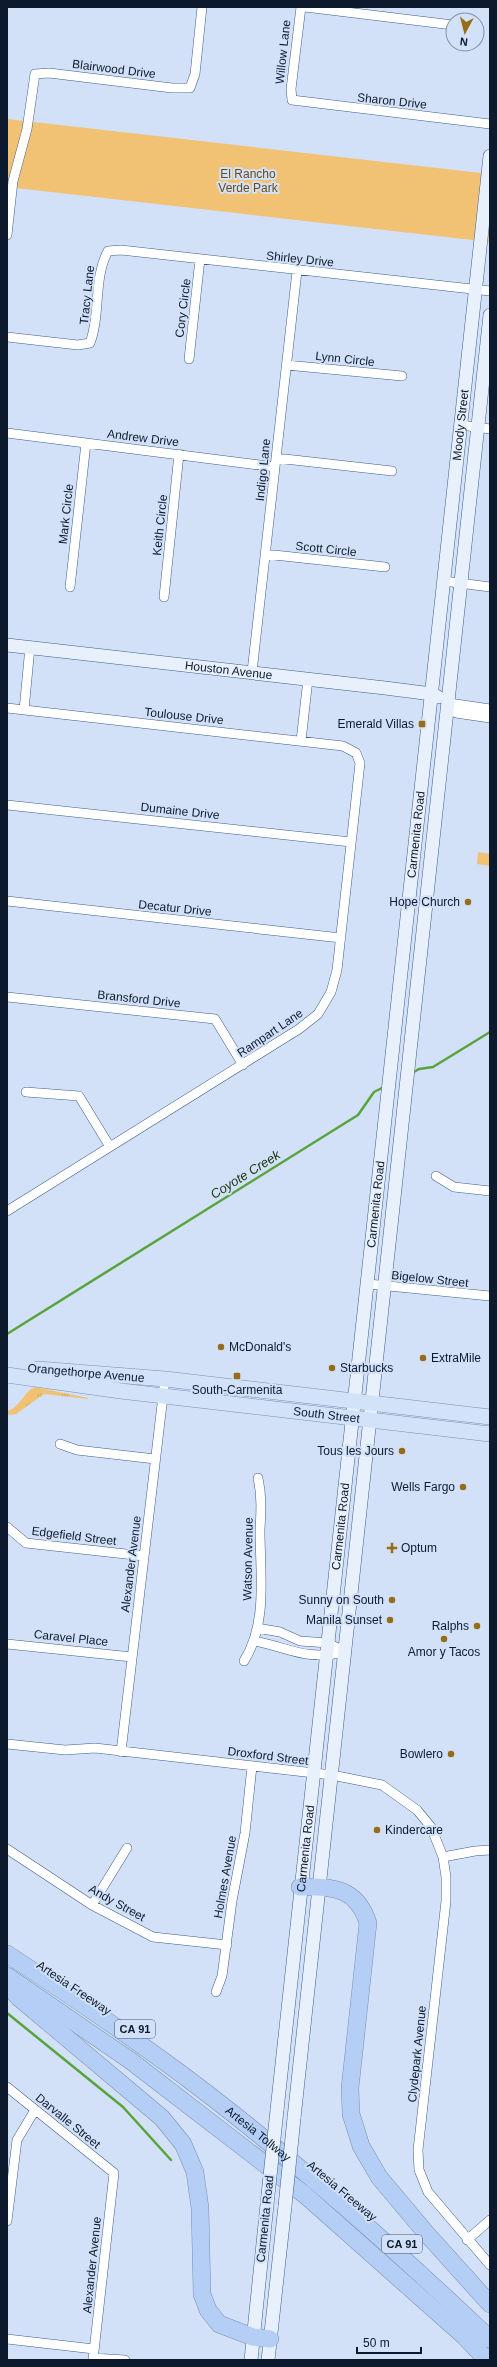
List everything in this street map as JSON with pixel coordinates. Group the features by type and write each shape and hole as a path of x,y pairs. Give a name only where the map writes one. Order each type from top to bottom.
{"highway":[{"path":"300,1887 320,1886 340,1890 354,1898 364,1910 368,1923 350,2088 351,2114 361,2146 379,2177 426,2233 490,2304"},
{"name":"Artesia Freeway","path":"7,1944 98,2004 220,2092 358,2204 490,2326"},
{"name":"Artesia Tollway","path":"7,1954 139,2043 253,2130 349,2209 490,2339"},
{"path":"7,1961 126,2043 131,2061"},
{"name":"CA 91","path":"7,1976 131,2061 307,2197 464,2336 487,2360"},
{"path":"7,1984 18,1997 162,2118 183,2144 195,2172 200,2208 202,2294 206,2305 219,2324 253,2337 270,2339"},
{"path":"464,2336 482,2342 490,2350"}],"main road":[{"name":"Moody Street","path":"432,694 490,156"},
{"name":"Moody Street","path":"449,703 462,584 484,428 490,315"},
{"name":"Houston Avenue","path":"7,645 252,672 432,694 449,703"},
{"name":"Carmenita Road","path":"251,2360 300,1887 368,1284 432,694"},
{"name":"Carmenita Road","path":"268,2360 449,703"},
{"name":"Orangethorpe Avenue","path":"7,1366 36,1374 163,1396"},
{"name":"Orangethorpe Avenue","path":"7,1375 36,1374 165,1379"},
{"name":"South Street","path":"165,1379 490,1417"},
{"name":"South Street","path":"163,1396 490,1434"}],"street":[{"name":"Blairwood Drive","path":"7,234 13,181 27,129 35,74 49,73 172,88 190,88 195,74 202,7"},
{"name":"Willow Lane","path":"292,100 291,89 300,7"},
{"path":"305,7 445,24"},
{"name":"Sharon Drive","path":"292,100 490,124"},
{"name":"Shirley Drive","path":"108,251 200,259 297,271 490,291"},
{"name":"Tracy Lane","path":"7,337 78,345 90,343 94,332 102,262 108,251"},
{"name":"Cory Circle","path":"189,359 200,259"},
{"name":"Indigo Lane","path":"252,672 297,271"},
{"name":"Lynn Circle","path":"286,365 402,376"},
{"path":"461,425 484,428"},
{"name":"Andrew Drive","path":"7,433 179,454 276,463 392,471"},
{"name":"Mark Circle","path":"70,587 86,443"},
{"name":"Keith Circle","path":"164,597 179,454"},
{"name":"Scott Circle","path":"265,554 385,567"},
{"path":"444,581 490,587"},
{"path":"24,710 30,647"},
{"path":"301,741 308,679"},
{"path":"449,703 490,709"},
{"path":"449,703 456,713 490,718"},
{"name":"Toulouse Drive","path":"7,708 343,746 356,753"},
{"name":"Rampart Lane","path":"7,1211 243,1065 318,1014 331,992 341,938 360,769 356,753"},
{"name":"Dumaine Drive","path":"7,805 351,842"},
{"name":"Decatur Drive","path":"7,901 341,938"},
{"name":"Bransford Drive","path":"7,997 215,1019 243,1065"},
{"path":"26,1092 79,1096 110,1147"},
{"path":"436,1176 454,1187 490,1191"},
{"name":"Bigelow Street","path":"368,1284 490,1296"},
{"name":"Alexander Avenue","path":"121,1752 165,1379"},
{"path":"60,1444 77,1450 155,1459"},
{"name":"Watson Avenue","path":"244,1661 254,1641 257,1628 262,1583 260,1530 262,1496 258,1478"},
{"name":"Edgefield Street","path":"7,1527 26,1543 144,1556"},
{"path":"257,1628 280,1632 300,1641 328,1643 345,1652"},
{"path":"254,1641 276,1645 297,1654 326,1656 345,1652"},
{"name":"Caravel Place","path":"7,1644 132,1657"},
{"name":"Droxford Street","path":"7,1744 65,1750 95,1748 332,1775 367,1781 382,1785 417,1810 431,1827 443,1857"},
{"name":"Holmes Avenue","path":"216,1992 222,1976 232,1901 245,1833 252,1766"},
{"path":"92,1905 127,1848"},
{"name":"Andy Street","path":"7,1849 92,1905 152,1937 226,1944"},
{"path":"443,1857 475,1851 490,1850"},
{"name":"Clydepark Avenue","path":"443,1857 446,1877 446,1901 418,2150 419,2170 428,2192 467,2240 490,2265"},
{"name":"Darvalle Street","path":"7,2086 114,2173"},
{"path":"7,2221 17,2140 35,2110"},
{"name":"Alexander Avenue","path":"94,2356 114,2173"},
{"path":"467,2240 490,2220"},
{"path":"7,2339 94,2356 125,2360"}],"green space":[{"name":"El Rancho Verde Park","path":"7,119 490,174 490,242 7,187"},
{"path":"478,852 490,854 490,866 477,864"},
{"path":"35,1387 88,1399 44,1394 16,1414 7,1415 7,1411 15,1407 31,1389"}],"waterway":[{"name":"Coyote Creek","path":"412,1073 419,1069 433,1067 490,1032"},
{"name":"Coyote Creek","path":"7,1334 358,1115 374,1092 384,1087"},
{"path":"7,2013 123,2107 171,2160"}],"place":[{"name":"Emerald Villas","path":"422,724"},
{"name":"Hope Church","path":"468,902"},
{"name":"McDonald's","path":"221,1347"},
{"name":"ExtraMile","path":"423,1358"},
{"name":"Starbucks","path":"332,1368"},
{"name":"South-Carmenita","path":"237,1376"},
{"name":"Tous les Jours","path":"402,1451"},
{"name":"Wells Fargo","path":"463,1487"},
{"name":"Optum","path":"392,1548"},
{"name":"Sunny on South","path":"392,1600"},
{"name":"Manila Sunset","path":"390,1620"},
{"name":"Ralphs","path":"477,1626"},
{"name":"Amor y Tacos","path":"444,1639"},
{"name":"Bowlero","path":"451,1754"},
{"name":"Kindercare","path":"377,1830"}]}
